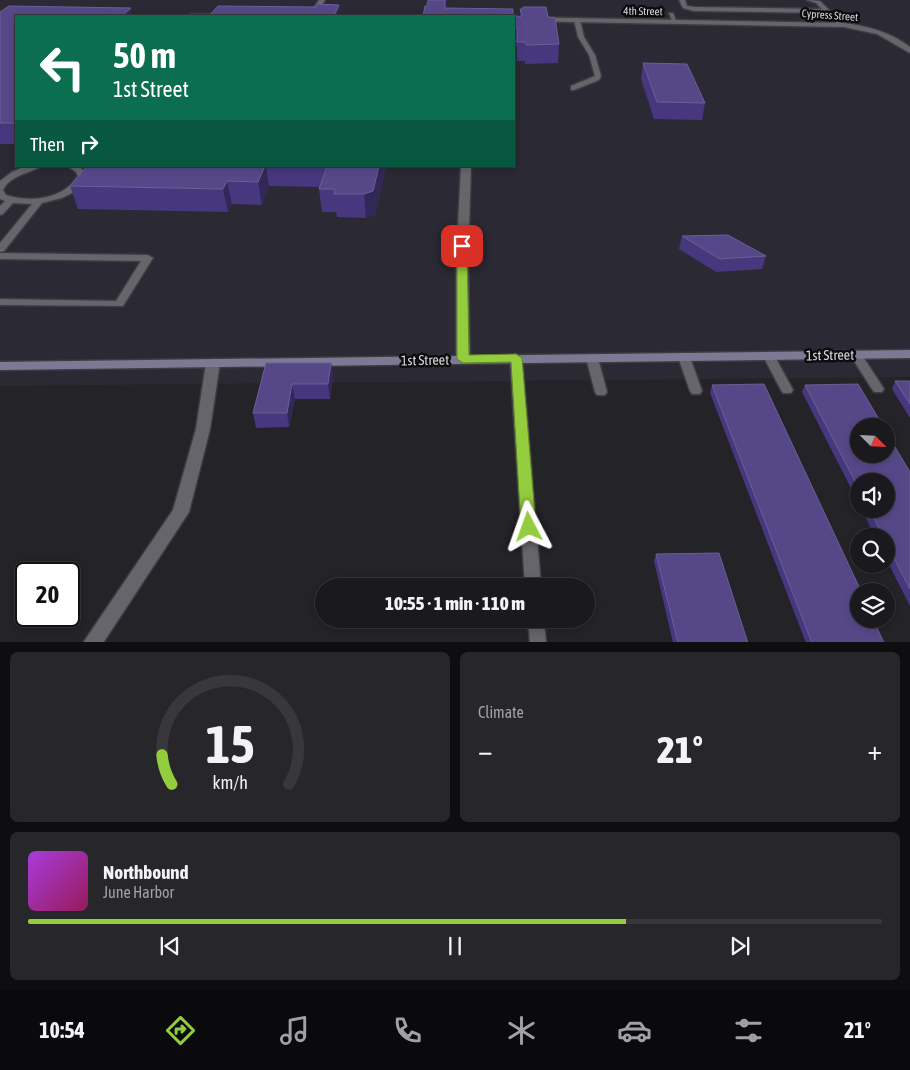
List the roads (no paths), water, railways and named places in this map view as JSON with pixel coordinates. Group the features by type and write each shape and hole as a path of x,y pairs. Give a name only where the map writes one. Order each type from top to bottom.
{"street":[{"name":"4th Street","path":"515,19 546,17 578,20 771,23"},
{"name":"Cypress Street","path":"771,23 840,24 880,32 893,38 910,51"},
{"path":"463,359 462,262 466,167"},
{"name":"1st Street","path":"0,366 910,354"},
{"path":"92,642 181,512 203,429 213,363"}],"lane":[{"path":"313,15 322,0"},
{"path":"682,0 685,7 694,9 827,11"},
{"path":"810,0 818,2 840,24"},
{"path":"671,14 675,22"},
{"path":"574,88 597,80 598,76 592,55 581,37 578,20"},
{"path":"35,167 18,172 8,178 1,185 0,191 3,196 11,200 39,201 64,193 80,182 82,176 80,171 74,167"},
{"path":"0,212 11,200"},
{"path":"0,249 39,201"},
{"path":"0,256 148,258 119,304 0,302"},
{"path":"856,355 878,388"},
{"path":"769,356 787,390"},
{"path":"684,357 696,391"},
{"path":"516,358 532,578"},
{"path":"592,358 601,392"},
{"path":"537,628 538,642"}]}
